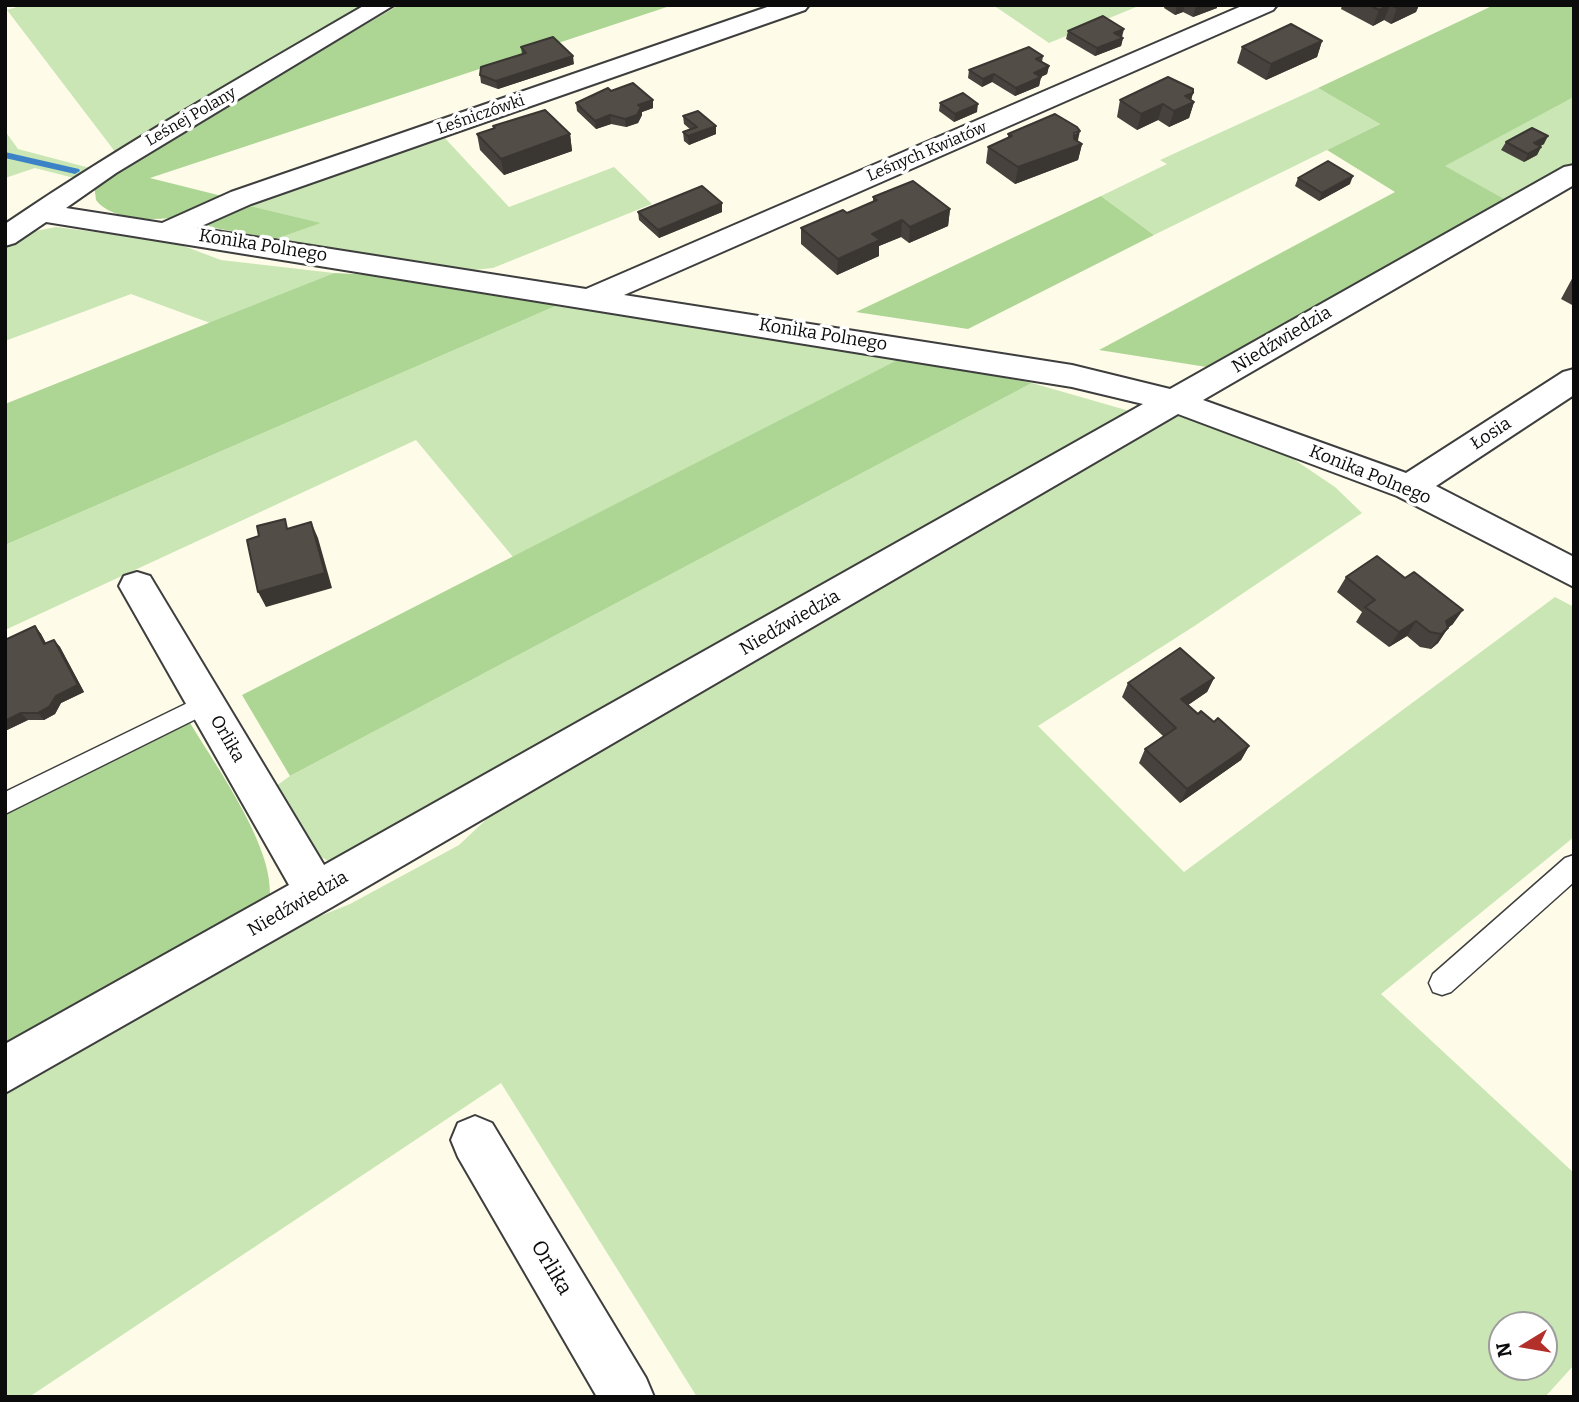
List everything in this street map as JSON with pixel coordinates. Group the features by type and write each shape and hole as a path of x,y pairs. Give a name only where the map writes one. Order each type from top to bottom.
{"street":[{"name":"Leśnej Polany","path":"5,237 106,167 382,5"},
{"name":"Leśniczówki","path":"167,230 241,198 797,5"},
{"name":"Leśnych Kwiatów","path":"589,299 1265,5"},
{"name":"Niedźwiedzia","path":"5,1070 1177,402 1386,278 1574,173"},
{"name":"Konika Polnego","path":"39,212 167,230 1072,376 1177,402 1409,487 1574,573"},
{"name":"Łosia","path":"1409,487 1574,380"},
{"name":"Orlika","path":"137,586 317,893"},
{"name":"Orlika","path":"475,1140 627,1397"}],"lane":[{"path":"5,804 206,703"},
{"path":"1442,983 1574,866"}],"green space":[{"path":"23,5 364,5 116,153 7,10"},
{"path":"399,5 673,5 150,178 226,197 186,214 159,219 135,218 112,212 96,200 94,184"},
{"path":"993,5 1141,5 1049,43"},
{"path":"1494,5 1574,5 1574,97 1445,166 1508,201 1213,368 1099,350 1395,192 1327,150 1380,124 1318,88"},
{"path":"1318,88 1380,124 1154,235 1101,196 1167,164 1160,160"},
{"path":"1574,97 1574,164 1508,201 1444,166"},
{"path":"5,131 18,149 90,168 74,178 35,168 5,178"},
{"path":"442,135 509,207 614,167 652,204 493,268 473,270 320,249 276,239 320,223 242,204"},
{"path":"1101,196 1154,235 968,329 856,312"},
{"path":"242,204 321,223 276,239 209,227 208,223"},
{"path":"56,227 173,242 221,260 334,273 210,323 131,294 5,341 5,245 30,232"},
{"path":"334,273 418,277 558,305 5,545 5,404"},
{"path":"558,305 817,342 901,358 513,557 416,440 5,630 5,545"},
{"path":"901,358 1032,383 290,776 242,695"},
{"path":"1032,383 1133,412 348,862 330,862 314,853 276,786 290,776"},
{"path":"1173,413 1283,452 1335,487 1362,513 1196,625 1038,726 1184,872 1555,597 1574,607 1574,837 1381,994 1574,1173 1574,1365 1545,1397 697,1397 501,1083 29,1397 5,1397 5,1091 273,935 350,904 459,845 510,797"},
{"path":"189,721 252,828 268,874 270,894 256,909 5,1050 5,815"}],"building":[{"path":"1369,5 1389,5 1379,10"},
{"path":"1103,16 1124,29 1114,33 1123,38 1097,48 1068,31"},
{"path":"1291,24 1322,41 1271,64 1242,47"},
{"path":"553,37 573,56 496,81 480,75 481,67 526,53 521,47"},
{"path":"1029,47 1043,56 1036,59 1049,66 1034,73 1041,77 1016,88 994,74 983,79 969,70"},
{"path":"1168,77 1193,89 1193,93 1185,96 1194,102 1174,111 1163,104 1141,114 1120,100"},
{"path":"633,83 653,100 638,105 641,107 637,115 625,119 610,115 595,121 576,103 608,88 611,91"},
{"path":"963,93 978,104 955,114 940,103"},
{"path":"545,110 570,134 501,159 477,134 495,128 493,126"},
{"path":"698,111 716,126 688,136 683,132 697,127 683,116"},
{"path":"1055,114 1077,127 1080,131 1074,133 1074,139 1082,144 1018,167 988,147 1012,136 1008,134"},
{"path":"1532,128 1548,136 1534,143 1541,147 1528,154 1506,142"},
{"path":"1328,161 1353,176 1322,193 1298,178"},
{"path":"913,181 950,209 910,227 902,220 872,234 880,240 838,259 801,228 843,210 847,213 877,200 873,197"},
{"path":"702,186 722,203 658,230 638,212"},
{"path":"285,519 287,529 311,522 325,573 258,592 247,540 259,536 257,526"},
{"path":"1377,556 1405,578 1414,572 1463,610 1446,621 1448,628 1441,634 1430,632 1416,621 1399,632 1365,607 1375,600 1346,577"},
{"path":"35,626 44,644 54,640 78,685 56,696 49,707 38,713 21,713 5,721 5,640"},
{"path":"1180,648 1214,678 1181,699 1198,714 1201,711 1214,722 1218,718 1249,746 1187,789 1145,749 1176,728 1128,683"}],"waterway":[{"path":"5,155 75,171"}]}
